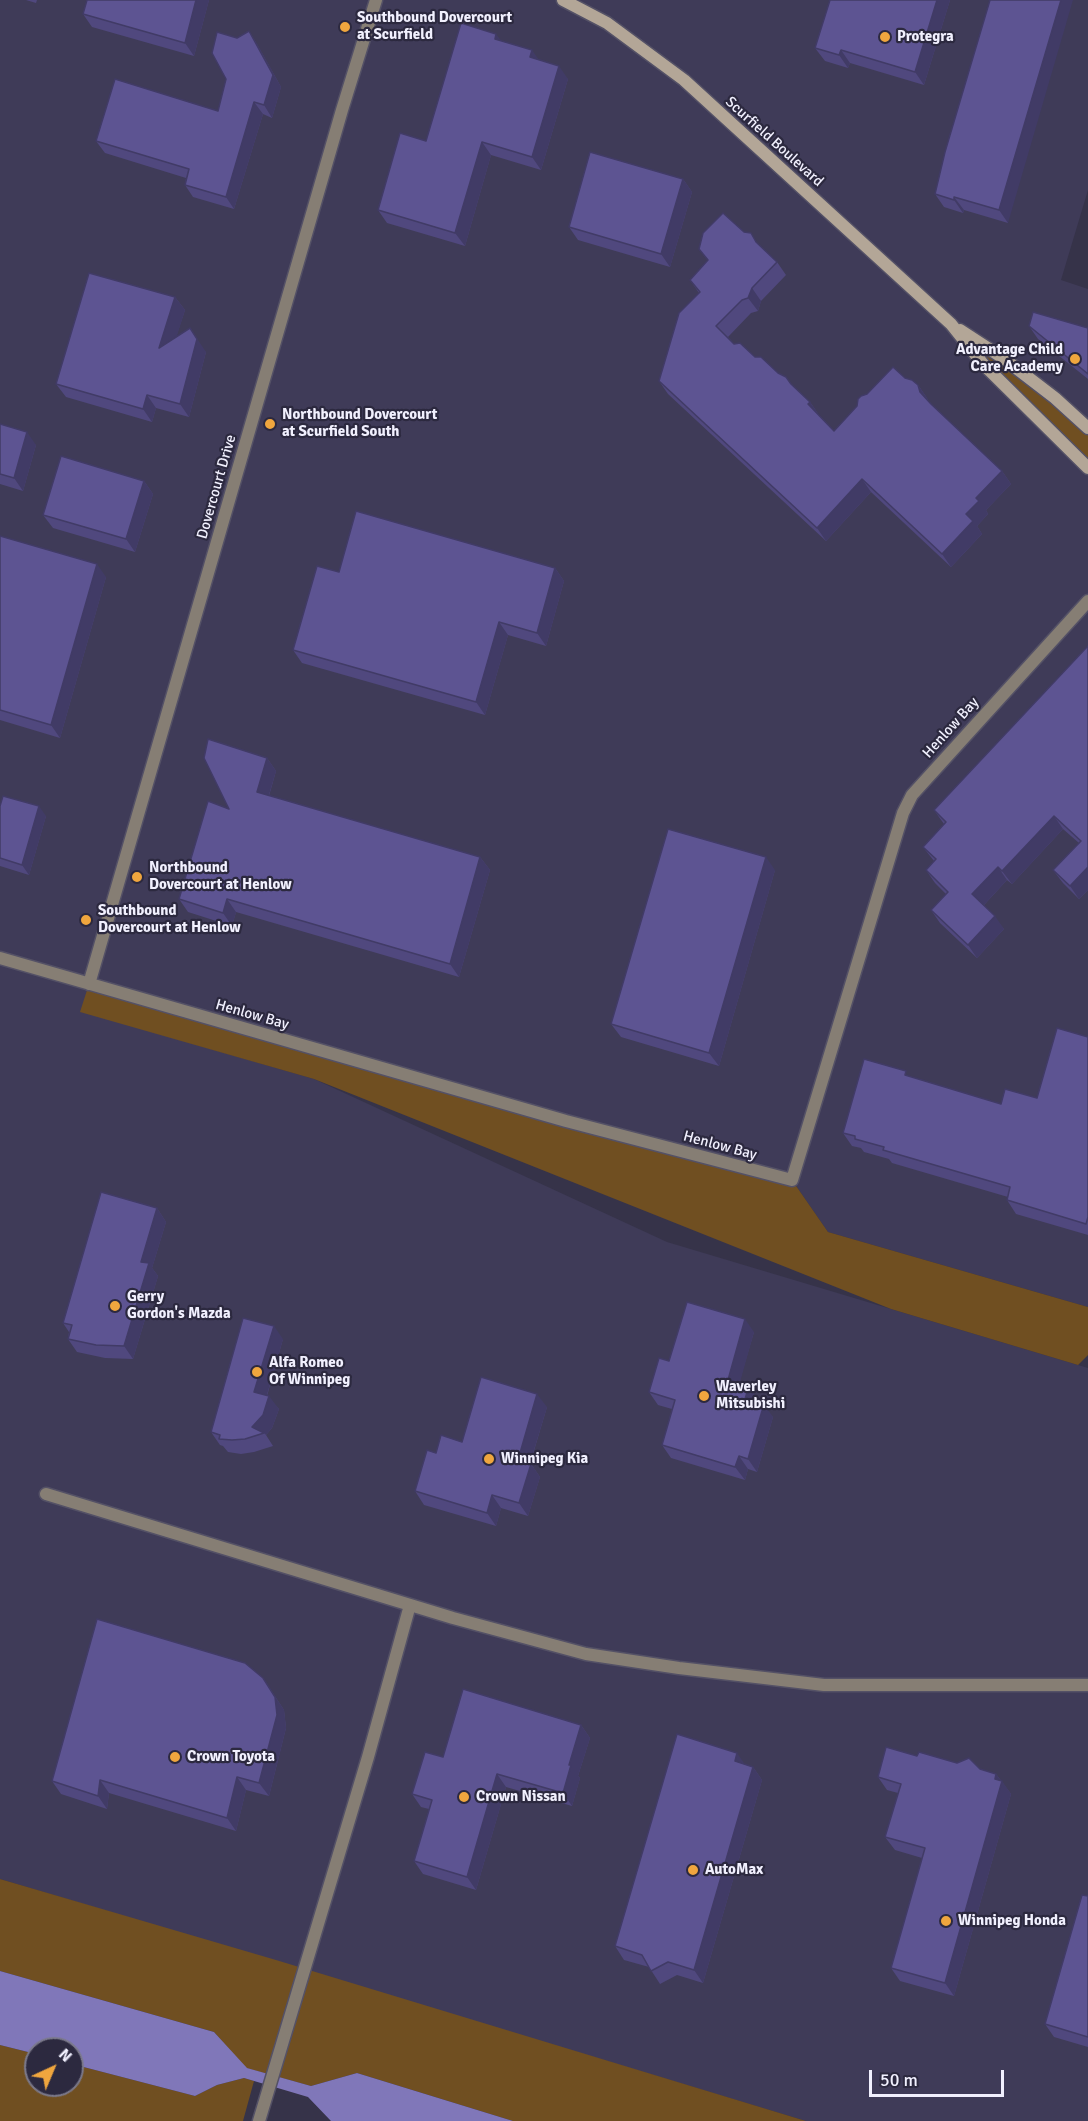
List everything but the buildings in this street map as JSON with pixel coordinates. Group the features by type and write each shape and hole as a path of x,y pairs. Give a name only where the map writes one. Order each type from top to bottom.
{"street":[{"name":"Dovercourt Drive","path":"89,984 342,110 376,0"},
{"name":"Scurfield Boulevard","path":"563,0 607,23 684,80 951,324 1003,358 1055,398 1088,428"},
{"name":"Scurfield Boulevard","path":"951,324 982,364 1088,468"},
{"name":"Henlow Bay","path":"0,958 566,1121 792,1180 907,804 925,779 1088,601"},
{"path":"46,1494 410,1605 586,1654 690,1670 824,1685 1088,1686"},
{"path":"258,2121 368,1757 410,1605"}],"shaded area":[{"path":"0,0 1088,0 1088,190 1061,280 1088,289 1088,1307 828,1232 792,1180 81,1011 314,1079 667,1242 1088,1368 1088,2121 806,2121 0,1879"},
{"path":"951,324 1088,428 1088,468"},
{"path":"89,984 792,1180 828,1232 1088,1307 1088,1355 1078,1365 891,1309 314,1079 80,1012"},
{"path":"0,1879 806,2121 513,2121 357,2073 311,2086 246,2068 214,2032 0,1971"},
{"path":"0,1971 214,2032 247,2068 311,2086 357,2073 513,2121 331,2121 308,2097 244,2078 217,2085 195,2096 84,2067 84,2037 24,2037 24,2051 0,2045"},
{"path":"0,2045 24,2051 24,2097 84,2097 84,2067 195,2096 217,2085 244,2078 254,2081 243,2121 0,2121"}],"place":[{"name":"Southbound Dovercourt at Scurfield","path":"345,27"},
{"name":"Protegra","path":"885,37"},
{"name":"Advantage Child Care Academy","path":"1075,359"},
{"name":"Northbound Dovercourt at Scurfield South","path":"270,424"},
{"name":"Northbound Dovercourt at Henlow","path":"137,877"},
{"name":"Southbound Dovercourt at Henlow","path":"86,920"},
{"name":"Gerry Gordon's Mazda","path":"115,1306"},
{"name":"Alfa Romeo Of Winnipeg","path":"257,1372"},
{"name":"Waverley Mitsubishi","path":"704,1396"},
{"name":"Winnipeg Kia","path":"489,1459"},
{"name":"Crown Toyota","path":"175,1757"},
{"name":"Crown Nissan","path":"464,1797"},
{"name":"AutoMax","path":"693,1870"},
{"name":"Winnipeg Honda","path":"946,1921"}]}
